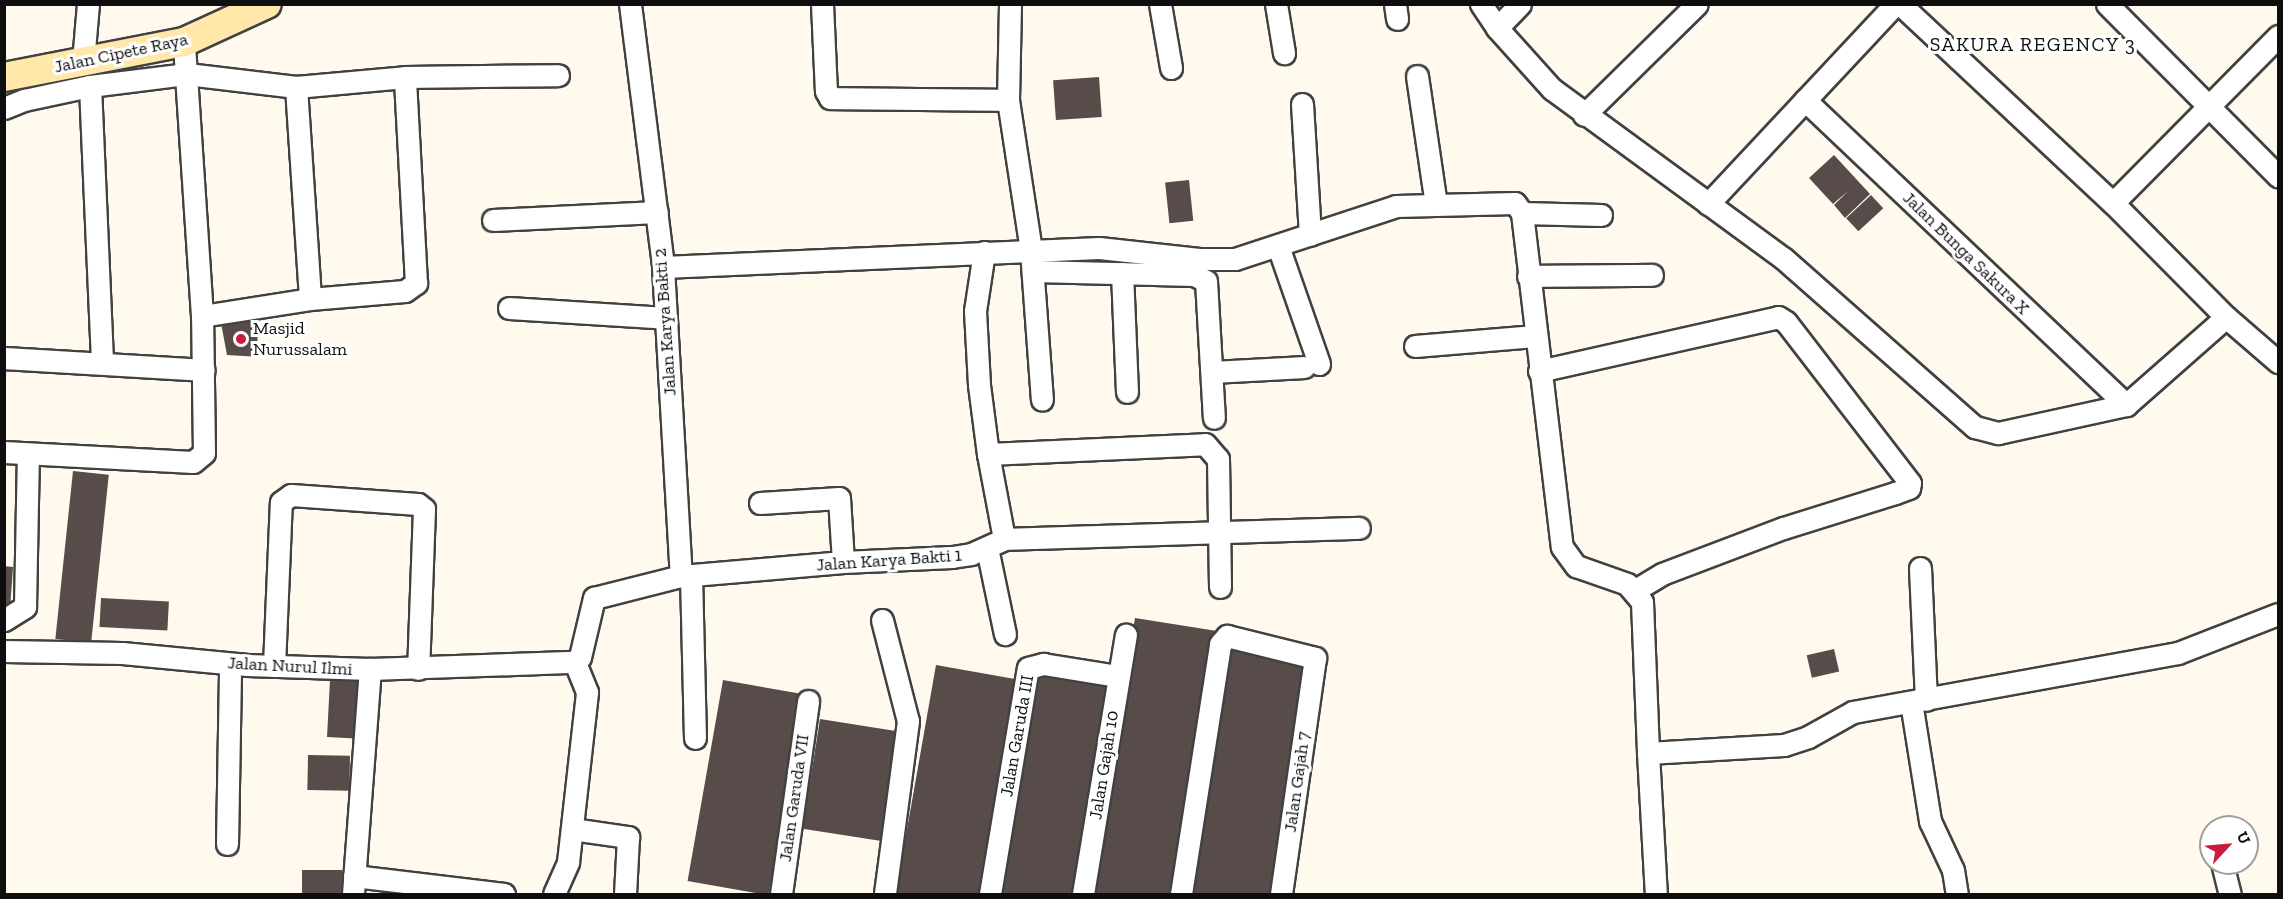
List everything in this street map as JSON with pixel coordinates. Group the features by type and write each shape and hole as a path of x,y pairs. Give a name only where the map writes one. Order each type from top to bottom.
{"main road":[{"name":"Jalan Cipete Raya","path":"4,77 87,74 184,42 267,4"}],"street":[{"path":"88,4 87,74 102,363"},
{"name":"Jalan Karya Bakti 2","path":"630,4 663,267 686,576 695,738"},
{"path":"822,4 826,90 830,98 1008,100"},
{"path":"1010,4 1008,100 1032,261 1041,400"},
{"path":"1160,4 1171,68"},
{"path":"1275,4 1284,53"},
{"path":"1481,4 1497,28 1552,89 1584,115 1784,258 1975,427 1998,433 2126,405 2226,317"},
{"path":"1497,28 1520,4"},
{"path":"1584,115 1697,4"},
{"path":"1708,204 1897,4 2113,203 2226,317 2278,362"},
{"path":"2107,4 2278,176"},
{"path":"2113,203 2278,36"},
{"path":"4,452 28,455 197,460 206,448 202,316 184,42"},
{"path":"4,108 87,74 187,74 296,87 405,77 558,75"},
{"path":"1417,76 1436,205"},
{"path":"202,316 310,299 405,291 416,283 405,77"},
{"path":"296,87 310,299"},
{"name":"Jalan Bunga Sakura X","path":"1805,100 2126,405"},
{"path":"1302,104 1310,235"},
{"path":"1032,261 1099,248 1217,260 1278,246 1396,206 1511,202 1522,213 1539,371 1562,547 1576,566 1615,578 1635,590 1642,602 1645,629 1643,687 1656,894"},
{"path":"492,220 657,212"},
{"path":"1522,213 1601,214"},
{"path":"1213,372 1312,365 1278,246"},
{"path":"984,252 975,311 979,385 1005,634"},
{"path":"663,267 984,252 1122,273 1194,275 1206,281 1214,418"},
{"path":"1122,273 1128,392"},
{"path":"1528,276 1652,275"},
{"path":"509,308 666,318"},
{"path":"1539,371 1778,317 1786,322 1910,483 1902,491 1783,528 1662,574 1635,590"},
{"path":"1415,346 1535,336"},
{"path":"4,358 204,370"},
{"path":"988,454 1205,444 1218,459 1220,587"},
{"path":"4,620 25,606 28,455"},
{"path":"274,666 282,502 291,495 418,504 424,509 418,669"},
{"path":"760,503 839,498 843,562"},
{"name":"Jalan Karya Bakti 1","path":"575,662 580,657 594,598 686,576 843,562 952,557 995,544 1219,530 1359,528"},
{"path":"1920,568 1918,701 1930,821 1953,870 1957,894"},
{"path":"1648,753 1784,745 1816,733 1853,712 2178,653 2278,614"},
{"path":"882,620 908,721 885,894"},
{"name":"Jalan Gajah 10","path":"1083,894 1126,635"},
{"name":"Jalan Gajah 7","path":"1181,894 1221,640 1236,636 1312,655 1314,669 1281,894"},
{"name":"Jalan Nurul Ilmi","path":"4,651 122,653 230,664 370,669 575,662"},
{"path":"554,894 568,862 587,686 575,662"},
{"name":"Jalan Garuda III","path":"990,894 1028,668 1038,663 1118,676"},
{"path":"227,844 230,664"},
{"path":"370,669 354,885 504,894"},
{"name":"Jalan Garuda VII","path":"781,894 808,701"},
{"path":"572,829 628,837 625,894"},
{"path":"2225,875 2230,894"}],"building":[{"path":"1099,77 1102,117 1056,120 1053,80"},
{"path":"1834,155 1870,194 1845,218 1834,205 1848,191 1833,204 1809,178"},
{"path":"1189,180 1193,221 1169,223 1165,183"},
{"path":"1871,195 1883,208 1858,231 1846,218"},
{"name":"Masjid Nurussalam","path":"257,321 258,357 227,355 221,323"},
{"path":"73,471 109,475 91,643 55,639"},
{"path":"4,566 13,567 10,609 4,608"},
{"path":"101,598 169,602 167,631 99,627"},
{"path":"1135,618 1217,631 1175,894 1091,894"},
{"path":"1232,645 1313,658 1276,894 1193,894"},
{"path":"1834,649 1839,671 1812,678 1807,655"},
{"path":"936,665 1018,679 980,894 896,893"},
{"path":"1037,668 1108,679 1074,894 1001,894"},
{"path":"330,680 363,682 360,739 327,737"},
{"path":"723,680 804,694 769,894 688,881"},
{"path":"820,719 902,732 885,842 803,829"},
{"path":"308,755 350,756 349,791 307,790"},
{"path":"302,870 342,870 342,894 302,894"}],"place":[{"name":"Masjid Nurussalam","path":"241,339"}],"district":[{"name":"SAKURA REGENCY 3","path":"2033,44"}]}
